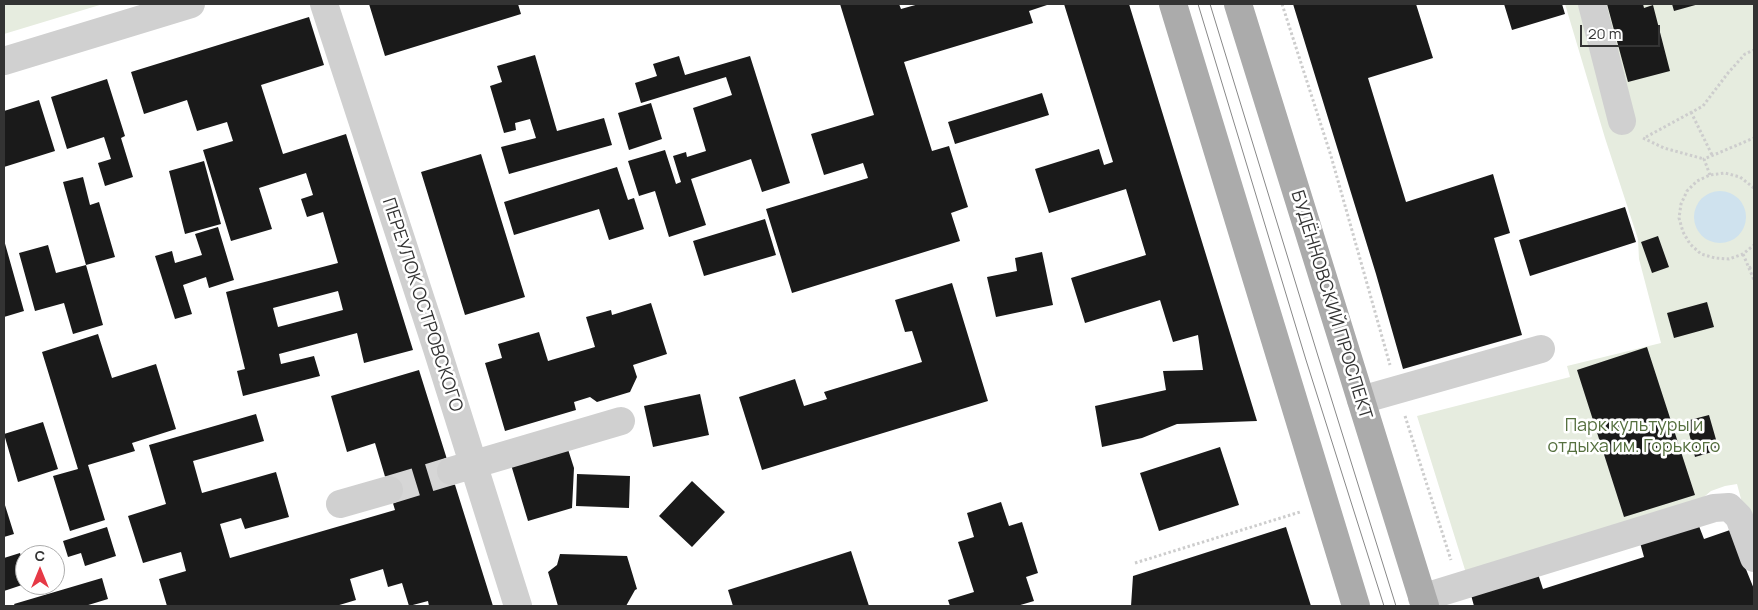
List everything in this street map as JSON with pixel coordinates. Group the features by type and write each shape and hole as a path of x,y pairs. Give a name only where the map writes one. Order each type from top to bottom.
{"main road":[{"path":"1173,4 1356,606"},
{"name":"БУДЁННОВСКИЙ ПРОСПЕКТ","path":"1238,4 1423,602"}],"street":[{"path":"4,61 191,4"},
{"name":"ПЕРЕУЛОК ОСТРОВСКОГО","path":"324,4 434,340 462,468 518,606"},
{"path":"1592,4 1632,130"},
{"path":"1361,400 1397,388 1541,349"},
{"path":"462,468 620,421"},
{"path":"340,504 389,490"},
{"path":"1423,602 1460,586 1714,508 1729,507 1739,516 1754,558"}],"path":[{"path":"1282,4 1331,156 1397,388 1460,586"},
{"path":"1632,130 1691,112 1703,106 1745,54 1754,50"},
{"path":"1691,112 1712,155"},
{"path":"1632,130 1664,148 1704,159 1754,138"},
{"path":"1704,159 1710,175"},
{"path":"1754,188 1740,177 1725,173 1710,175 1698,181 1687,191 1681,204 1680,218 1682,232 1690,244 1701,254 1715,258 1729,258 1743,254 1754,244"},
{"path":"1743,254 1754,280"},
{"path":"1749,268 1754,266"},
{"path":"1135,563 1305,510"}],"green space":[{"path":"4,4 103,4 4,34"},
{"name":"Парк культуры и отдыха им. Горького","path":"1565,4 1754,4 1754,534 1744,510 1737,484 1711,491 1693,506 1466,573 1417,416 1570,377 1567,366 1661,343 1639,259 1638,239 1605,138"}],"water":[{"path":"1715,191 1725,191 1739,198 1746,212 1746,222 1739,236 1725,243 1715,243 1705,239 1698,232 1694,222 1694,212 1698,202 1705,195"}],"building":[{"path":"369,4 518,4 521,14 385,56"},
{"path":"840,4 899,4 901,9 919,4 1050,4 1029,11 1033,23 904,62 932,151 949,146 968,207 951,213 960,241 792,293 766,209 868,178 863,163 824,175 811,134 874,115"},
{"path":"1064,4 1129,4 1257,421 1177,424 1142,438 1102,447 1095,406 1166,390 1163,371 1203,370 1198,335 1173,342 1160,300 1085,323 1071,278 1146,255 1126,189 1049,213 1035,169 1099,149 1104,165 1113,162"},
{"path":"1293,4 1416,4 1433,58 1368,78 1406,202 1493,174 1510,233 1494,238 1522,335 1403,369 1376,274"},
{"path":"1504,4 1562,4 1565,14 1512,30"},
{"path":"1607,4 1643,4 1644,8 1653,5 1670,71 1628,82"},
{"path":"1672,4 1699,4 1674,11"},
{"path":"309,17 324,65 261,85 283,154 346,134 413,350 364,363 357,333 279,354 281,364 314,356 320,376 243,396 237,371 245,369 226,292 338,263 323,212 307,217 301,199 313,195 306,173 259,188 272,229 231,241 203,150 233,141 227,122 197,131 187,100 144,114 131,72","holes":["338,291 343,310 278,327 273,308"]},
{"path":"535,55 557,131 604,118 612,145 509,174 501,147 536,138 530,119 515,123 516,130 504,133 490,86 502,82 497,66"},
{"path":"679,56 685,75 750,56 790,183 762,192 751,159 691,179 706,225 669,237 655,191 639,196 628,161 665,150 676,184 681,182 673,156 686,152 687,157 706,151 693,108 732,95 726,77 641,103 635,83 657,76 653,64"},
{"path":"107,79 125,136 121,138 133,177 105,186 98,163 111,159 104,137 67,149 51,97"},
{"path":"1042,93 1049,115 955,144 948,122"},
{"path":"39,100 55,151 4,167 4,111"},
{"path":"651,103 662,139 629,150 618,113"},
{"path":"481,154 525,297 465,315 421,172"},
{"path":"204,161 221,224 185,234 169,171"},
{"path":"617,167 628,200 634,198 644,229 609,240 599,209 514,235 504,202"},
{"path":"83,177 90,205 99,202 115,257 86,265 63,182"},
{"path":"1625,207 1636,242 1530,276 1519,240"},
{"path":"765,219 776,255 704,276 693,241"},
{"path":"218,227 234,280 209,288 206,277 183,285 192,314 175,319 155,256 172,251 175,263 202,255 195,234"},
{"path":"1658,236 1669,267 1652,273 1641,242"},
{"path":"4,240 24,311 4,317"},
{"path":"48,245 56,273 86,265 103,325 73,334 64,303 35,311 19,253"},
{"path":"1042,252 1053,305 996,317 987,277 1017,271 1015,258"},
{"path":"952,283 988,401 762,470 739,397 795,379 804,406 827,399 824,392 922,362 912,331 905,332 895,300"},
{"path":"1707,302 1714,327 1674,338 1667,313"},
{"path":"651,303 667,354 633,365 637,377 630,392 597,402 590,397 574,402 576,410 505,431 485,363 502,358 498,344 539,332 548,361 595,347 586,317 611,310 612,315"},
{"path":"98,334 112,378 156,364 176,429 132,443 135,451 88,465 105,520 70,531 53,476 78,469 42,352"},
{"path":"1647,347 1695,495 1624,517 1577,370"},
{"path":"419,370 493,606 429,606 428,601 409,606 402,583 388,587 383,569 350,579 356,600 336,606 167,606 159,579 186,571 181,552 143,563 128,516 166,504 149,445 256,414 264,441 193,461 202,493 276,472 289,517 245,529 241,518 220,524 230,558 395,510 375,443 347,452 331,396"},
{"path":"700,394 709,435 653,447 644,406"},
{"path":"1709,415 1719,450 1695,457 1686,421"},
{"path":"43,422 58,469 18,482 4,434"},
{"path":"565,440 574,468 572,508 528,521 509,458"},
{"path":"1220,447 1239,505 1159,531 1140,473"},
{"path":"577,474 630,476 629,508 576,506"},
{"path":"692,481 725,512 692,547 659,516"},
{"path":"4,502 14,534 4,537"},
{"path":"1001,502 1009,526 1022,522 1038,573 1026,577 1034,601 1017,606 950,606 948,600 974,592 958,542 974,537 967,513"},
{"path":"1697,521 1704,539 1730,530 1754,589 1754,606 1474,606 1471,595 1538,574 1543,589 1644,557 1639,539"},
{"path":"107,527 116,556 85,566 81,553 68,557 63,541"},
{"path":"1286,527 1311,606 1131,606 1133,576"},
{"path":"851,551 869,606 733,606 728,590"},
{"path":"560,554 627,556 637,589 626,606 558,606 548,572 557,565"},
{"path":"15,555 15,587 4,591 4,558"},
{"path":"102,578 108,599 85,606 15,606 14,604 44,595 65,595 65,589"}],"tunnel":[{"path":"389,490 451,471"}],"tram line":[{"path":"1198,4 1306,360 1384,606"},
{"path":"1210,4 1396,606"}]}
